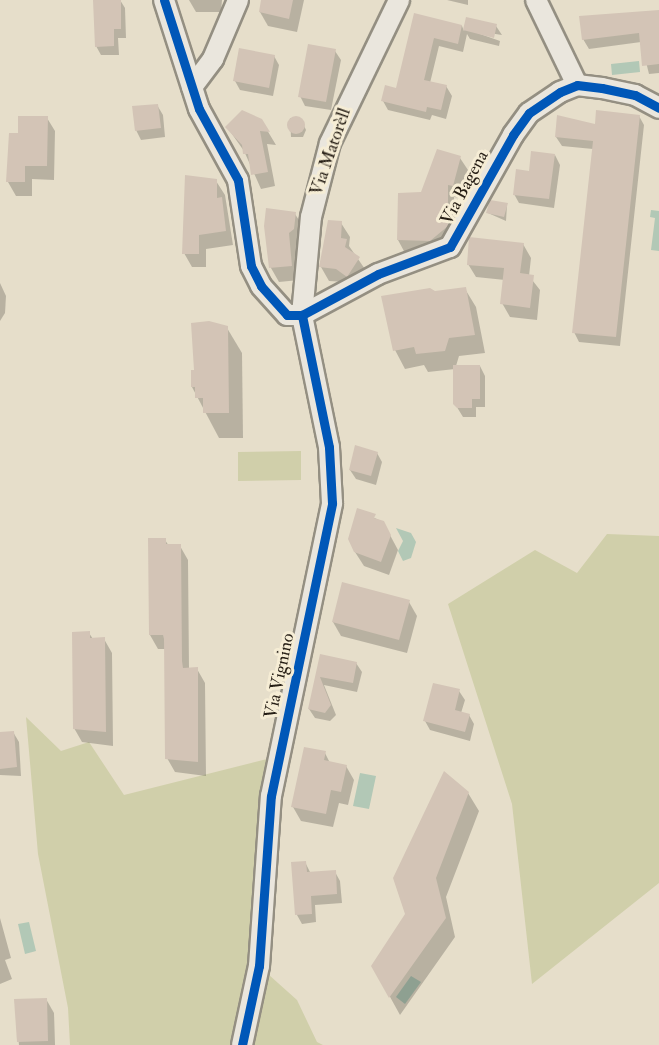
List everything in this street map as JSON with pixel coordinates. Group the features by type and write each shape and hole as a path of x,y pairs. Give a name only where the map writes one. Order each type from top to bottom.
{"street":[{"path":"164,0 203,119 238,180 251,266 282,312 302,315"},
{"path":"192,87 213,59 238,0"},
{"name":"Via Matorèll","path":"302,315 309,232 322,168 343,113 399,0"},
{"path":"536,0 577,85 635,95 659,108"},
{"name":"Via Bagena","path":"302,315 378,274 450,247 459,237 499,157 529,113 577,85"},
{"name":"Via Vignino","path":"242,1045 259,966 272,796 332,503 330,447 302,315"}],"shaded area":[{"path":"639,61 640,72 612,75 611,64"},
{"path":"651,210 659,211 659,251 651,250 655,218 650,217"},
{"path":"301,451 301,480 238,481 238,452"},
{"path":"396,528 411,533 416,542 411,558 403,561 398,551 403,541"},
{"path":"607,534 659,536 659,883 532,984 512,804 448,604 535,550 577,573"},
{"path":"26,717 61,751 89,742 124,795 279,756 259,966 297,1000 317,1042 323,1045 70,1045 68,1008 38,854"},
{"path":"360,773 376,776 369,809 353,806"},
{"path":"29,922 36,951 25,954 18,924"},
{"path":"411,976 421,982 405,1004 396,997"}],"building":[{"path":"93,0 121,0 121,29 114,29 114,46 95,47"},
{"path":"261,0 293,0 289,19 259,12"},
{"path":"659,10 659,64 642,66 639,33 582,40 579,16"},
{"path":"414,13 462,25 458,44 434,38 424,80 447,85 441,110 427,107 426,112 381,101 385,85 396,88"},
{"path":"466,17 497,24 494,38 463,30"},
{"path":"308,44 336,49 326,102 298,97"},
{"path":"239,48 275,55 269,88 233,81"},
{"path":"158,104 161,128 135,131 132,106"},
{"path":"242,110 262,119 270,132 260,131 268,172 251,175 248,154 243,154 242,145 225,127"},
{"path":"596,110 640,115 616,337 572,333 593,141 555,137 557,115 595,124"},
{"path":"18,116 48,116 47,166 25,166 25,182 6,182 9,133 18,133"},
{"path":"296,116 302,119 305,125 302,131 296,134 290,131 287,125 290,119"},
{"path":"437,149 461,156 453,186 448,185 448,226 430,241 397,240 398,193 421,192"},
{"path":"531,151 555,154 549,199 513,195 516,169 529,171"},
{"path":"185,175 217,179 217,198 222,197 226,231 199,235 199,254 182,254"},
{"path":"490,200 508,203 504,217 486,213"},
{"path":"266,208 296,212 294,229 289,233 292,266 269,268 264,226"},
{"path":"328,220 342,221 341,238 347,239 345,247 360,257 347,277 336,269 319,267"},
{"path":"469,237 524,243 520,273 534,275 530,308 500,304 504,268 467,265"},
{"path":"466,287 475,335 449,338 445,351 416,354 414,347 393,351 381,296 430,288 435,291"},
{"path":"209,321 228,326 229,413 203,413 203,398 195,398 195,387 191,387 191,370 194,370 191,323"},
{"path":"453,365 480,365 480,399 472,399 472,408 457,408 453,404"},
{"path":"355,445 378,452 371,476 349,470"},
{"path":"357,508 376,514 374,518 384,521 391,535 381,562 354,552 348,539"},
{"path":"148,538 166,538 166,544 181,544 182,661 183,668 198,667 198,762 165,759 164,639 163,635 149,635"},
{"path":"342,582 410,600 399,640 332,622"},
{"path":"90,631 90,638 105,637 106,732 73,729 72,632"},
{"path":"320,654 357,662 353,683 320,677 331,705 325,713 308,709"},
{"path":"433,683 460,689 455,710 470,714 465,732 423,721"},
{"path":"14,731 17,767 0,769 0,732"},
{"path":"304,747 326,751 324,760 347,765 341,792 331,790 326,814 291,807"},
{"path":"444,771 469,792 436,878 446,918 389,998 371,966 405,914 393,878"},
{"path":"306,861 307,872 336,870 337,894 311,896 312,914 295,915 291,862"},
{"path":"47,998 48,1041 17,1042 14,999"}],"cycle path":[{"path":"164,0 199,109 238,180 251,266 261,286 287,315 302,315 378,274 450,247 513,135 529,113 560,92 577,85 602,88 635,95 659,108"},
{"path":"242,1045 259,966 271,796 332,503 329,447 302,315"}]}
